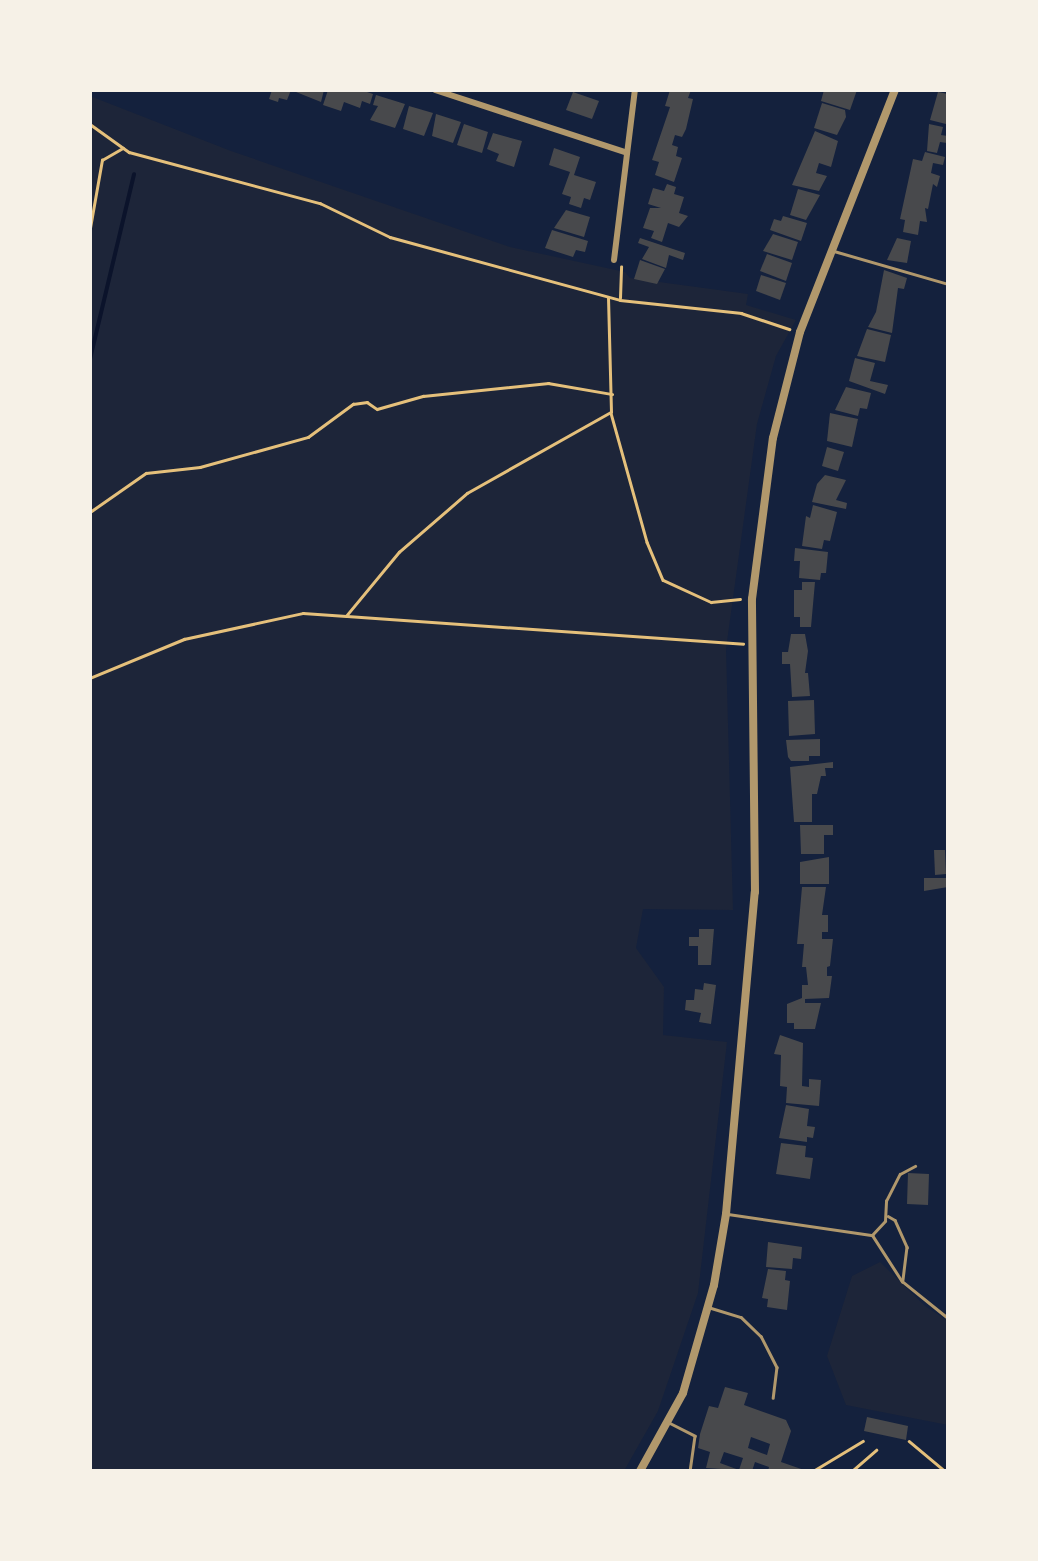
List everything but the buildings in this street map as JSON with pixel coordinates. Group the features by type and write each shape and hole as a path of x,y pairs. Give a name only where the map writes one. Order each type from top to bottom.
{"street":[{"path":"436,90 624,152"},
{"path":"614,260 624,152 635,90"},
{"path":"640,1471 684,1393 708,1307 726,1214 755,892 749,645 755,562 773,438 800,332 895,90"}],"lane":[{"path":"833,251 948,284"},
{"path":"872,1234 886,1214 892,1187 900,1174 915,1166"},
{"path":"726,1214 872,1234"},
{"path":"886,1214 895,1220 907,1247 902,1282"},
{"path":"872,1234 902,1282 948,1318"},
{"path":"708,1307 741,1318 761,1336 777,1367 773,1398"},
{"path":"668,1422 695,1436 690,1471"}],"path":[{"path":"90,124 123,148 320,203 390,237 620,300 741,314 800,332"},
{"path":"90,228 102,160 123,148"},
{"path":"614,260 624,270 620,300"},
{"path":"608,297 611,412 647,542 663,580 711,602 742,599"},
{"path":"90,512 146,473 200,467 308,437 353,404 366,402 377,409 423,396 548,383 613,394"},
{"path":"346,616 399,552 467,493 611,412"},
{"path":"90,678 184,639 303,613 749,645"},
{"path":"813,1471 863,1441"},
{"path":"909,1441 945,1471"},
{"path":"852,1471 876,1450"}],"shaded area":[{"path":"90,96 231,151 510,247 625,272 630,278 748,294 746,305 796,320 776,356 757,424 726,649 733,910 643,909 636,948 664,987 663,1035 727,1042 698,1293 658,1411 624,1471 90,1471"},
{"path":"880,1262 925,1306 948,1321 948,1425 846,1405 827,1356 852,1276"}],"waterway":[{"path":"90,359 134,174"}]}
